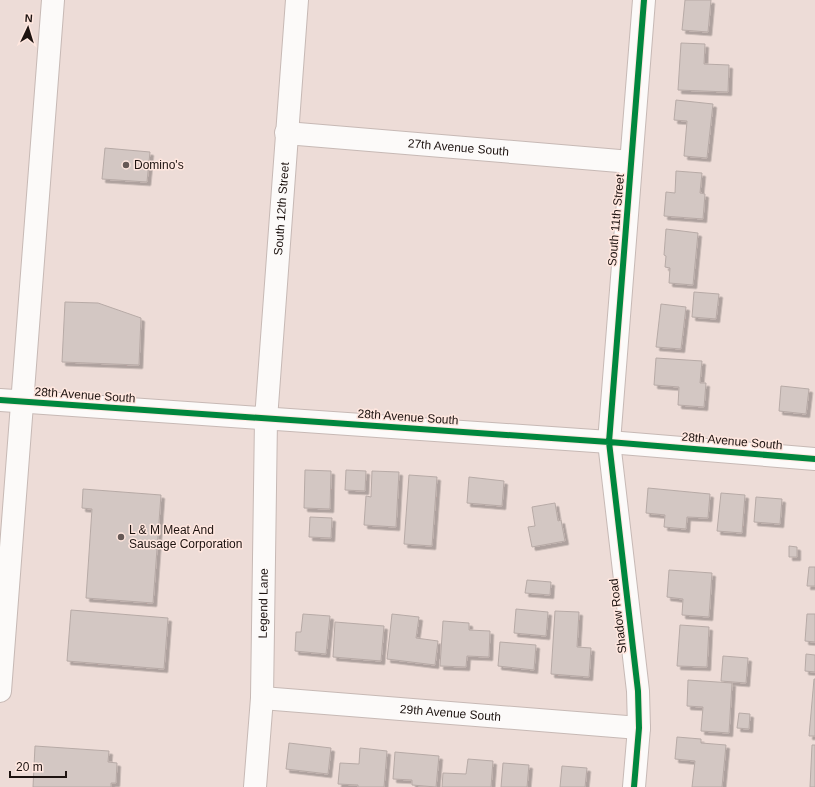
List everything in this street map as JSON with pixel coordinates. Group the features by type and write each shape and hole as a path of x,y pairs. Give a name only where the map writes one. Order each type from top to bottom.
{"street":[{"path":"0,691 53,0"},
{"name":"South 12th Street","path":"266,419 297,0"},
{"name":"South 11th Street","path":"609,442 644,0"},
{"name":"27th Avenue South","path":"286,133 631,162"},
{"name":"28th Avenue South","path":"0,400 609,442 815,458"},
{"name":"Legend Lane","path":"255,787 262,698 266,419"},
{"name":"Shadow Road","path":"609,442 638,691 639,728 634,787"},
{"name":"29th Avenue South","path":"262,698 639,728"}],"building":[{"path":"685,0 711,0 708,32 682,30"},
{"path":"681,43 705,44 704,64 729,65 728,92 678,90"},
{"path":"676,100 713,104 707,158 684,156 687,121 674,120"},
{"name":"Domino's","path":"105,148 150,152 147,182 102,179"},
{"path":"676,171 702,173 700,193 705,194 703,219 664,216 666,192 675,193"},
{"path":"666,229 698,233 693,285 669,283 670,268 665,267 666,256 664,255"},
{"path":"694,292 719,294 716,319 692,317"},
{"path":"65,302 98,303 141,318 139,365 62,362"},
{"path":"661,304 686,307 681,349 656,347"},
{"path":"656,358 702,361 700,383 706,383 704,407 678,405 679,387 654,385"},
{"path":"781,386 809,389 806,414 779,411"},
{"path":"305,470 331,471 330,509 304,508"},
{"path":"346,470 366,471 365,491 345,490"},
{"path":"372,471 399,472 396,527 364,525 366,496 371,497"},
{"path":"409,475 437,477 432,546 404,544"},
{"path":"469,477 504,481 502,506 467,503"},
{"path":"648,488 710,494 708,518 687,517 686,529 664,527 665,515 646,513"},
{"path":"83,489 161,495 153,603 86,598 92,509 82,508"},
{"path":"721,493 745,495 742,533 717,531"},
{"path":"756,497 782,499 780,524 754,522"},
{"path":"555,503 558,521 561,520 565,541 532,547 528,527 535,526 532,507"},
{"path":"310,517 332,518 331,538 309,537"},
{"path":"789,546 797,547 797,557 789,557"},
{"path":"809,567 815,567 815,586 807,586"},
{"path":"669,570 712,573 709,617 682,615 683,599 667,597"},
{"path":"527,580 551,582 550,595 525,593"},
{"path":"516,609 548,612 546,636 514,633"},
{"path":"71,610 168,618 164,669 67,661"},
{"path":"555,611 579,612 577,647 591,648 589,677 551,674"},
{"path":"303,614 330,616 326,654 295,651 296,632 301,632"},
{"path":"392,614 419,617 416,638 438,641 435,665 387,659"},
{"path":"807,614 815,614 815,642 805,641"},
{"path":"443,621 469,623 469,630 490,631 489,657 467,656 466,667 440,666"},
{"path":"335,622 384,626 381,661 333,657"},
{"path":"680,625 709,627 707,667 677,666"},
{"path":"500,642 536,645 534,670 498,666"},
{"path":"806,654 815,655 815,672 805,671"},
{"path":"723,656 748,658 746,683 721,681"},
{"path":"814,679 815,736 809,736"},
{"path":"688,680 732,683 729,733 701,731 703,707 687,706"},
{"path":"739,713 750,714 749,729 737,728"},
{"path":"677,737 701,739 701,743 726,745 722,787 692,787 695,761 675,759"},
{"path":"289,743 331,748 328,774 286,769"},
{"path":"812,745 815,745 815,787 810,787"},
{"path":"35,746 109,751 108,762 117,763 116,783 111,783 111,787 33,787"},
{"path":"360,748 387,751 384,787 358,787 358,785 338,784 340,763 359,764"},
{"path":"395,752 439,756 436,787 412,785 412,780 393,779"},
{"path":"468,759 493,761 491,787 442,787 443,773 466,774"},
{"path":"503,763 529,765 527,787 501,787"},
{"path":"562,766 587,768 585,787 560,787"}],"cycle path":[{"path":"634,787 639,728 638,691 609,442 644,0"},
{"path":"0,400 609,442 815,459"}],"place":[{"name":"Domino's","path":"126,165"},
{"name":"L & M Meat And Sausage Corporation","path":"121,537"}]}
